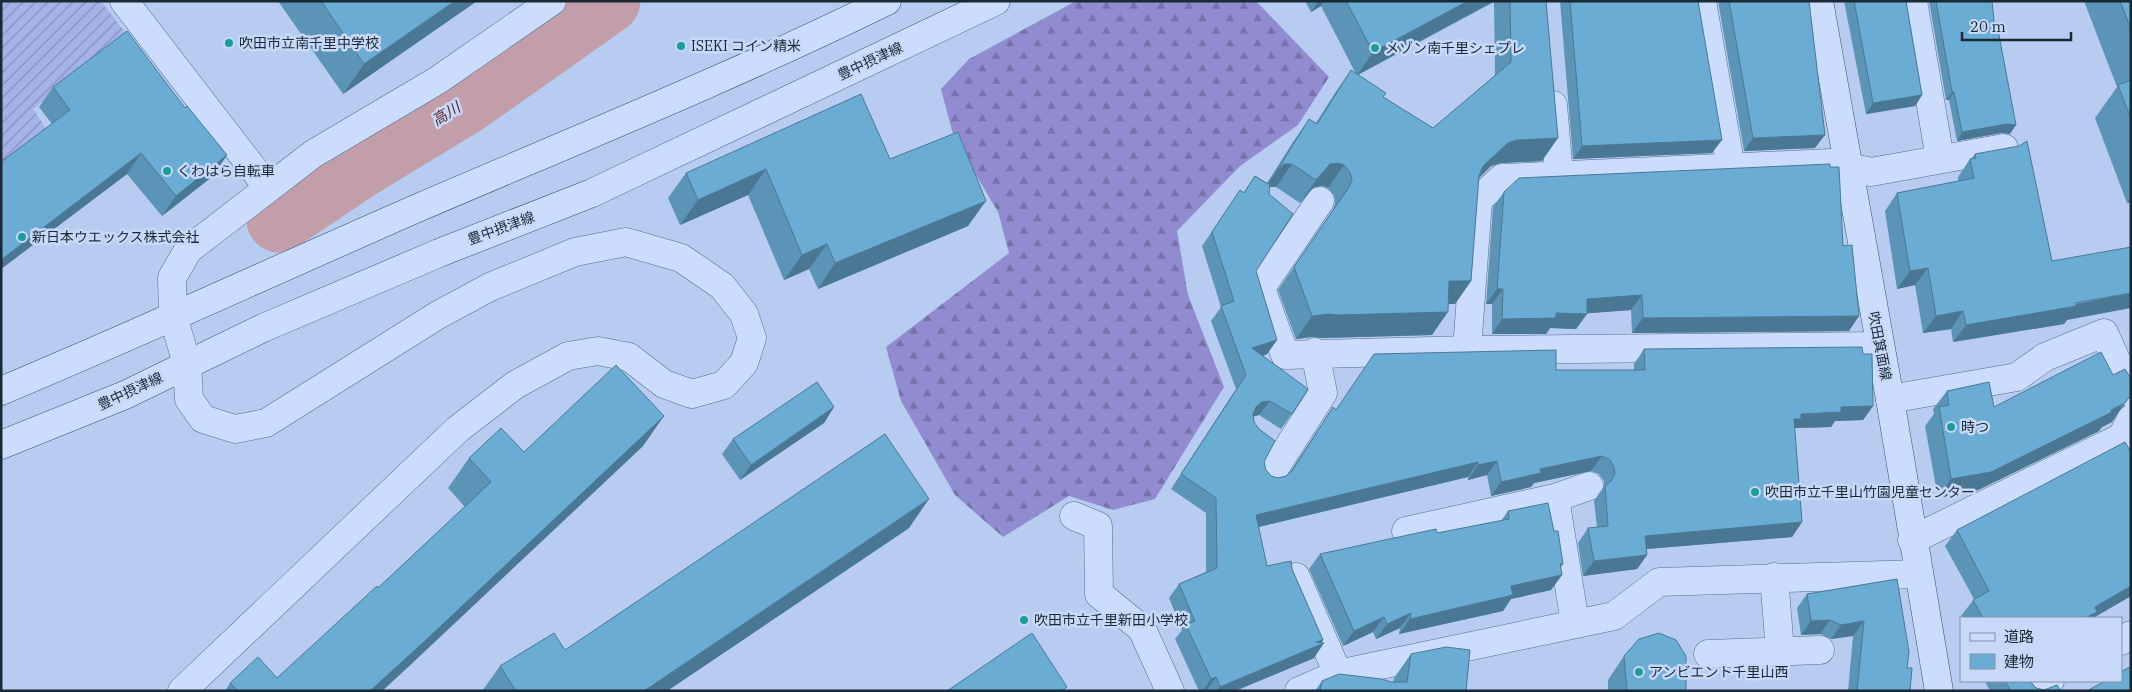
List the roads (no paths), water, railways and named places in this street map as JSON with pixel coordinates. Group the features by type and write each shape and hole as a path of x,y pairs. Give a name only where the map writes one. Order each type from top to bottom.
{"street":[{"path":"124,1 268,188"},
{"path":"182,691 458,429 515,385 568,356 598,351 629,357 664,384 692,394 724,384 744,363 752,338 744,314 722,286 681,258 626,242 575,252 490,287 438,315 266,423 235,429 203,419 189,399 187,364 173,316 172,278 188,250 313,154 438,80 552,1"},
{"path":"1,392 788,49 887,1"},
{"name":"豊中摂津線","path":"1,445 125,395 263,328 471,239 592,192 996,1"},
{"path":"1702,1 1731,168"},
{"name":"吹田箕面線","path":"1819,1 1879,346 1890,399 1912,540 1939,691"},
{"path":"1913,1 1940,159"},
{"path":"1551,78 1559,175"},
{"path":"1467,350 1478,200 1502,178 1831,163 1871,172 2004,148"},
{"path":"1320,201 1261,288 1285,355 1315,352 1879,346"},
{"path":"1280,208 1303,225"},
{"path":"1890,399 2017,377 2045,357 2104,333 2131,393"},
{"path":"1269,476 1275,443 1323,393 1315,352"},
{"path":"1912,540 2122,437 2131,419"},
{"path":"1406,530 1555,498 1589,486"},
{"path":"1555,498 1575,624"},
{"path":"1074,516 1098,526 1099,594 1142,629 1170,691"},
{"path":"1299,691 1338,674 1376,678 1575,624 1614,616 1659,582 1918,574"},
{"path":"1296,577 1338,674"},
{"path":"1774,577 1780,651"},
{"path":"1708,654 1820,650"},
{"path":"2033,691 2048,682"}],"waterway":[{"name":"高川","path":"279,220 358,167 465,102 608,1"}],"place":[{"name":"吹田市立南千里中学校","path":"229,43"},
{"name":"ISEKI コイン精米","path":"681,46"},
{"name":"メゾン南千里シェプレ","path":"1375,48"},
{"name":"くわはら自転車","path":"167,171"},
{"name":"新日本ウエックス株式会社","path":"22,237"},
{"name":"時つ","path":"1951,427"},
{"name":"吹田市立千里山竹園児童センター","path":"1755,492"},
{"name":"吹田市立千里新田小学校","path":"1024,620"},
{"name":"アンビエント千里山西","path":"1639,672"}]}
